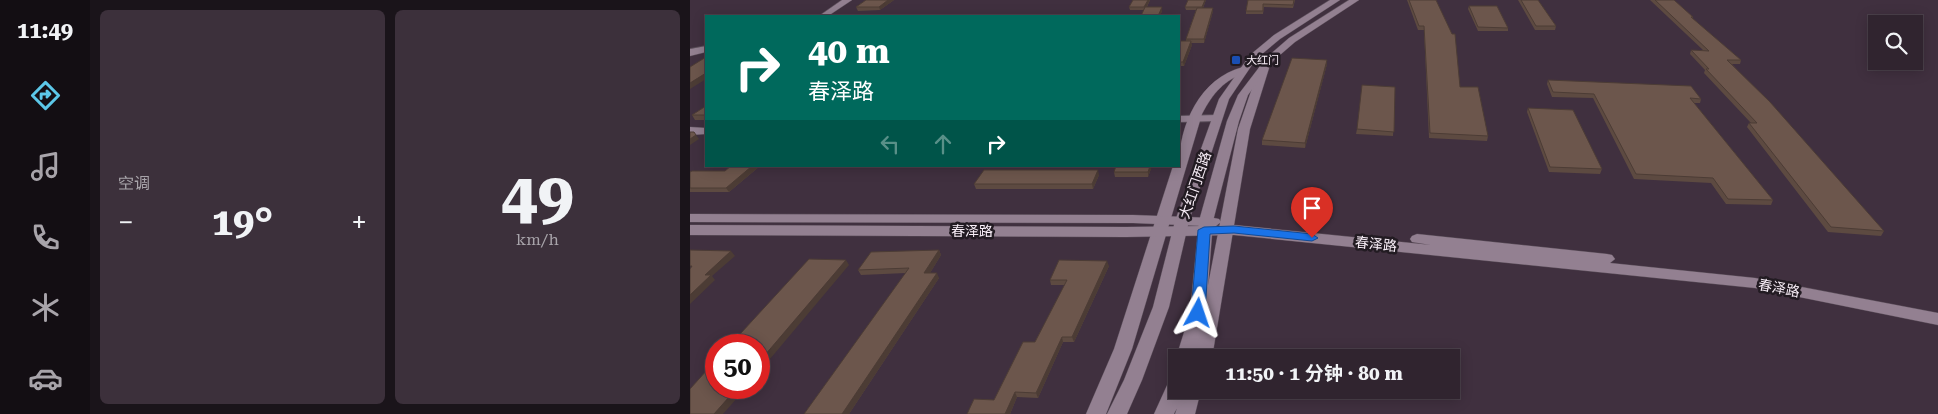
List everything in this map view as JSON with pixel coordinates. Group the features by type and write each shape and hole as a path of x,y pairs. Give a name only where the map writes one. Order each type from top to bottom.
{"street":[{"path":"824,15 848,0"},
{"name":"大红门西路","path":"1117,414 1133,380 1161,307 1181,226 1224,99 1253,57 1277,37 1336,0"},
{"name":"大红门西路","path":"1190,349 1198,313 1205,226 1233,121 1243,95 1266,65 1292,40 1355,0"},
{"path":"690,53 695,50 705,49"},
{"path":"1205,349 1244,129 1266,65"},
{"path":"1180,165 1194,118 1209,90 1226,75 1243,70"},
{"path":"690,131 705,131"},
{"path":"1096,414 1123,349 1179,167"},
{"name":"春泽路","path":"690,218 843,217 1162,226"},
{"name":"春泽路","path":"1226,226 1755,284 1938,319"},
{"name":"春泽路","path":"690,230 1226,226 1487,245 1751,275 1938,310"},
{"path":"1185,414 1189,399"}],"lane":[{"path":"1180,118 1217,118"}],"building":[{"path":"866,0 888,0 879,7 856,7"},
{"path":"1133,0 1148,0 1144,7 1129,7"},
{"path":"1188,0 1205,0 1202,7 1185,7"},
{"path":"1248,0 1294,0 1293,5 1263,4 1263,11 1246,11"},
{"path":"1409,0 1436,0 1452,34 1455,34 1460,87 1478,87 1488,136 1430,133 1424,26 1419,26"},
{"path":"1521,0 1538,0 1556,26 1536,26"},
{"path":"1655,0 1674,0 1741,60 1727,60 1770,102 1884,231 1831,227 1749,123 1757,123 1706,69 1709,69 1691,50 1709,51"},
{"path":"1469,6 1497,6 1508,28 1478,27"},
{"path":"1145,7 1162,7 1158,15 1141,15"},
{"path":"1197,8 1213,8 1204,39 1186,39"},
{"path":"1180,41 1191,41 1183,62 1180,62"},
{"path":"705,58 705,74 690,83 690,67"},
{"path":"1292,58 1327,60 1305,143 1262,140"},
{"path":"1548,80 1691,86 1701,99 1690,98 1773,200 1728,199 1713,178 1636,174 1594,94 1553,92"},
{"path":"1362,85 1395,87 1394,132 1357,129"},
{"path":"705,107 705,115 692,115"},
{"path":"1528,108 1573,110 1602,169 1550,167"},
{"path":"690,132 694,132 696,135 690,139"},
{"path":"730,167 751,167 726,188 690,188 690,172 692,171 725,171"},
{"path":"1116,167 1150,167 1148,172 1114,172"},
{"path":"984,170 1098,170 1092,184 974,184"},
{"path":"690,250 731,251 705,275 711,275 690,295 690,269 692,266 690,266"},
{"path":"939,250 924,273 937,273 842,414 804,414 909,268 858,270 871,252"},
{"path":"809,259 846,260 770,349 770,334 740,334"},
{"path":"1059,260 1107,261 1072,337 1062,337 1036,393 1015,392 1005,414 967,414 974,399 994,400 1023,342 1035,342 1067,280 1050,280"},
{"path":"705,372 705,399 727,399 714,414 690,414 690,389"}],"place":[{"name":"大红门","path":"1236,60"}],"route":[{"path":"1198,313 1204,230 1234,230 1312,238"}]}
